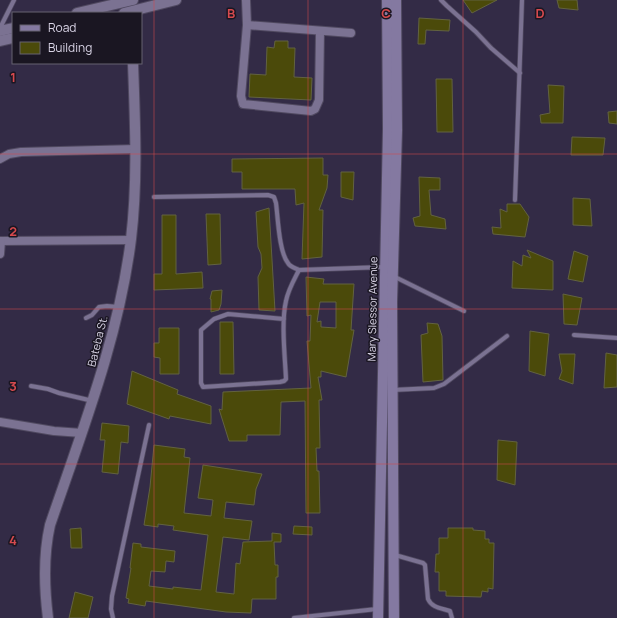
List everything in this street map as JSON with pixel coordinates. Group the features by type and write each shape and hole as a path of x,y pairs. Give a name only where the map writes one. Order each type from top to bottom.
{"main road":[{"name":"Mary Slessor Avenue","path":"378,614 388,129 387,0"},
{"name":"Mary Slessor Avenue","path":"394,618 392,390 397,130 396,0"}],"street":[{"path":"133,12 176,0"},
{"path":"246,0 247,25 240,96 244,104 311,111 315,109 319,100 320,31"},
{"path":"82,12 130,1 129,12"},
{"path":"247,25 351,33"},
{"path":"0,31 12,28"},
{"path":"0,41 12,38"},
{"name":"Bateba St.","path":"48,618 44,579 47,537 102,369 118,308 131,240 136,149 133,64"},
{"path":"0,159 9,154 21,152 136,149"},
{"path":"0,254 0,241 131,240"},
{"path":"0,422 39,429 82,433"}],"lane":[{"path":"0,28 14,0"},
{"path":"441,0 491,48 520,73"},
{"path":"515,200 522,0"},
{"path":"154,197 268,195 274,197 276,203 282,251 288,263 299,270 385,267"},
{"path":"284,319 228,314 214,319 205,325 201,330 201,383 203,387 284,381 286,379 284,319 285,303 287,294 299,270"},
{"path":"393,276 464,310"},
{"path":"86,318 92,315 99,307 106,306 118,308"},
{"path":"574,335 617,338"},
{"path":"392,390 434,388 444,384 507,336"},
{"path":"31,386 92,401"},
{"path":"112,618 112,596 149,425"},
{"path":"393,555 423,563 428,599 430,603 432,606 450,611 452,618"},
{"path":"294,618 378,614"}],"building":[{"path":"463,0 497,0 472,13"},
{"path":"557,0 577,0 578,10 559,8"},
{"path":"419,18 450,20 449,31 426,30 425,44 418,44"},
{"path":"275,41 288,41 288,48 295,48 294,77 312,78 311,100 249,97 250,74 266,75 267,47 274,48"},
{"path":"436,79 452,79 453,132 437,132"},
{"path":"548,85 564,86 563,123 541,123 540,115 550,113"},
{"path":"617,111 617,124 609,123 608,112"},
{"path":"572,137 605,138 603,155 571,155"},
{"path":"323,158 323,175 328,175 327,188 319,210 323,210 322,257 302,259 304,203 296,205 295,189 242,189 242,172 232,172 232,159"},
{"path":"341,172 354,172 353,200 341,197"},
{"path":"419,177 440,178 440,190 429,190 431,215 445,219 446,229 415,226 413,218 420,216"},
{"path":"573,198 590,199 592,226 573,225"},
{"path":"507,204 520,204 529,217 525,237 493,234 492,227 501,228 500,209 507,212"},
{"path":"269,208 275,311 259,310 258,277 262,268 261,254 258,247 256,212"},
{"path":"206,214 220,214 221,264 208,265"},
{"path":"162,215 176,215 176,274 202,272 203,288 154,290 154,274 162,274"},
{"path":"527,250 553,261 553,290 512,288 513,261 522,266 523,255 531,258"},
{"path":"574,251 588,256 583,282 568,279"},
{"path":"306,277 324,279 323,284 354,284 351,330 354,330 346,377 321,371 321,377 318,377 322,400 319,400 320,448 316,448 317,471 319,471 320,513 306,513 305,401 281,402 280,435 247,435 247,441 229,441 219,409 222,410 223,392 311,388 307,341 310,341 311,315 307,316","holes":["320,302 336,302 336,328 321,327 321,321 317,322"]},
{"path":"222,290 219,310 211,312 210,299 212,291"},
{"path":"563,294 582,298 577,325 564,324"},
{"path":"220,322 233,322 234,374 220,374"},
{"path":"427,323 438,324 442,336 443,380 423,382 421,335 428,333"},
{"path":"159,328 179,328 179,374 160,374 160,358 154,357 154,343 159,343"},
{"path":"530,331 549,334 545,376 529,371"},
{"path":"606,353 617,355 617,387 604,388"},
{"path":"559,354 575,354 573,384 559,379 562,371"},
{"path":"132,371 178,390 177,394 211,406 211,424 170,416 169,419 127,404"},
{"path":"102,423 129,426 128,443 121,442 118,474 102,472 105,440 100,440"},
{"path":"498,440 517,442 515,485 497,480"},
{"path":"154,445 185,449 184,457 190,458 184,513 211,516 213,500 198,498 203,465 262,474 256,489 254,505 226,502 224,518 252,521 249,540 223,537 216,592 234,594 236,563 240,564 243,542 272,541 272,533 281,534 281,542 274,542 275,565 278,565 278,577 276,577 276,599 252,599 251,613 226,612 146,601 145,606 128,603 129,599 126,598 133,543 141,544 141,547 175,551 174,562 166,561 165,572 151,571 149,586 201,590 208,535 173,530 174,526 158,524 158,527 144,525 150,487"},
{"path":"294,526 312,527 312,535 293,534"},
{"path":"81,528 82,548 71,548 70,529"},
{"path":"448,528 473,528 473,530 485,531 485,539 489,539 489,543 494,543 493,589 488,588 488,592 482,591 481,597 446,596 446,591 439,591 439,572 435,572 436,554 439,554 439,538 448,538"},
{"path":"75,592 93,597 88,618 69,618"}]}
